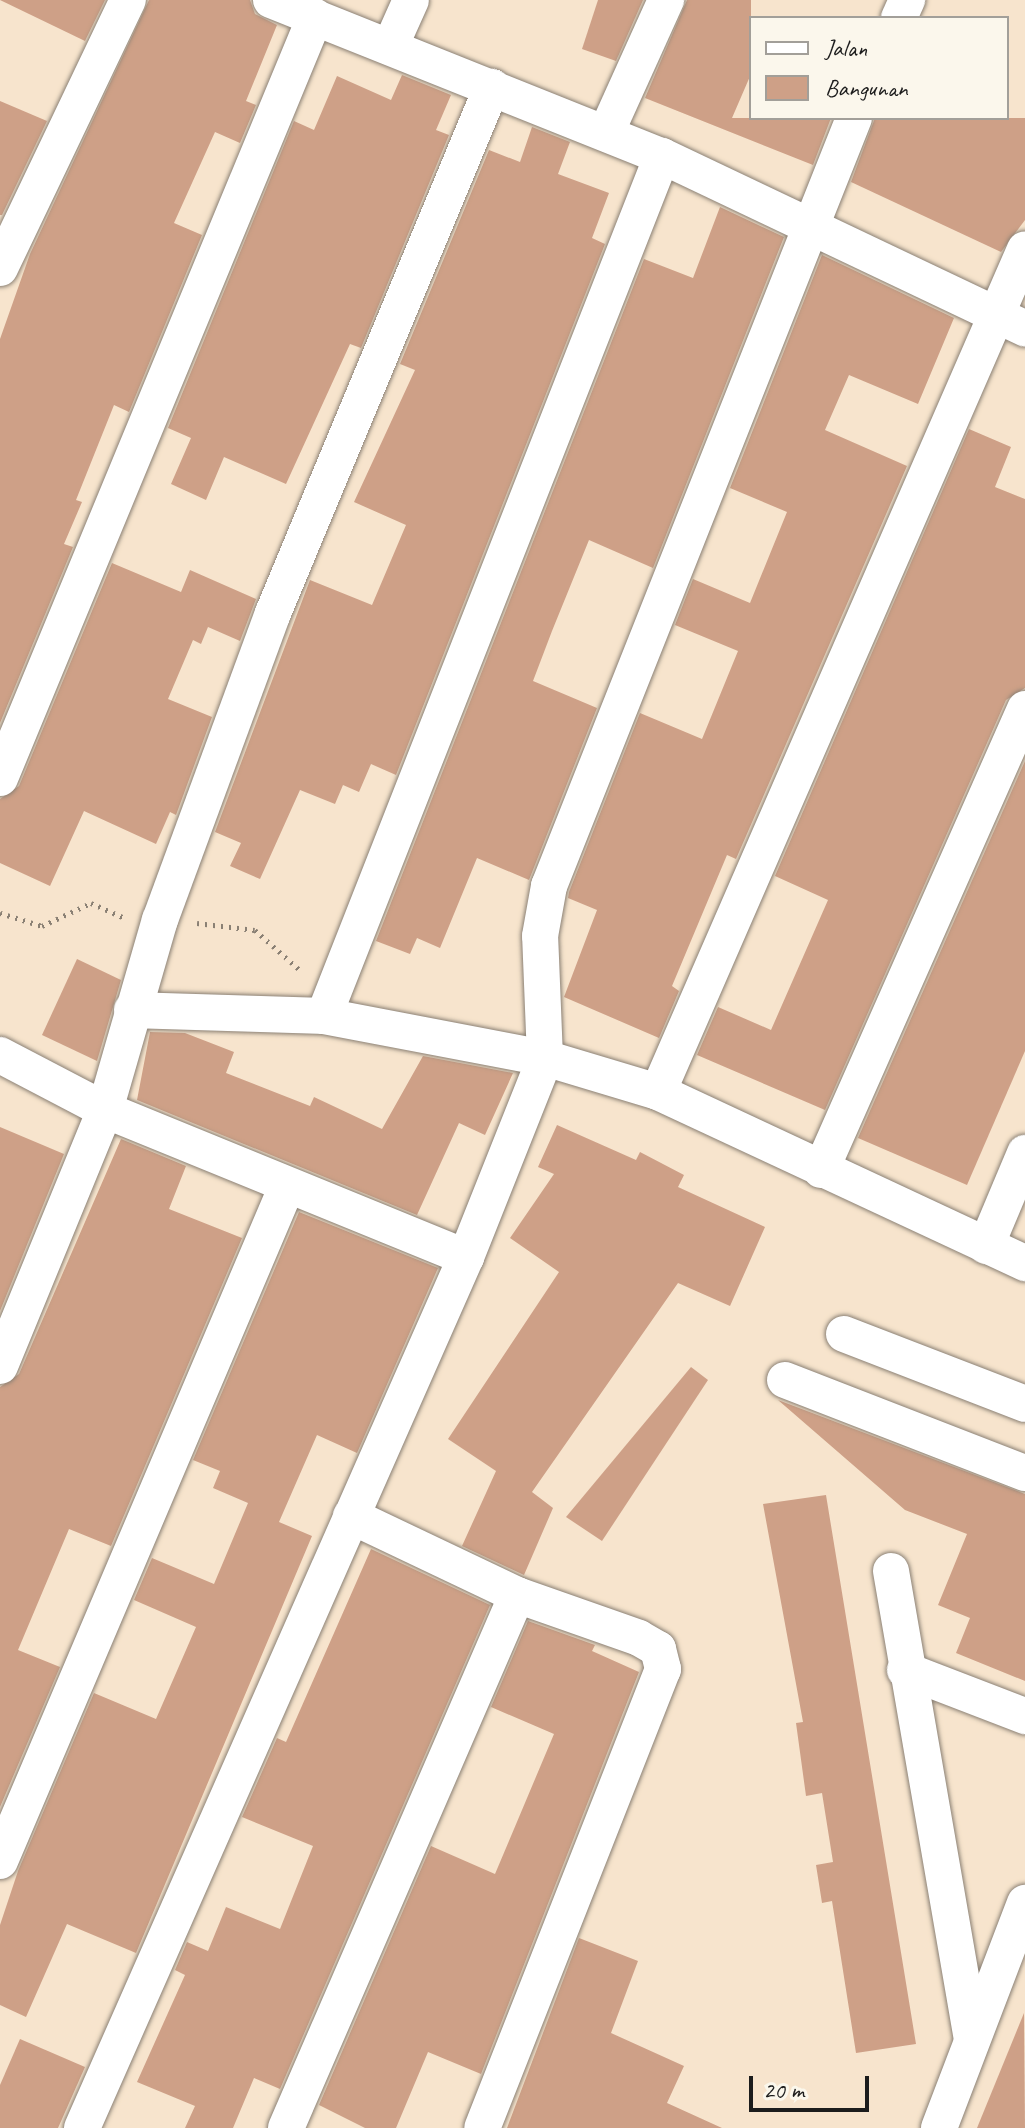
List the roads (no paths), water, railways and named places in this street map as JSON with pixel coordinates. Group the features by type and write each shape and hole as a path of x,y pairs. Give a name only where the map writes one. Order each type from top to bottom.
{"street":[{"path":"0,268 128,0"},
{"path":"271,0 662,156 1010,321"},
{"path":"390,47 411,0"},
{"path":"606,133 666,0"},
{"path":"0,778 315,17"},
{"path":"0,1366 105,1110 158,927 273,613 492,87"},
{"path":"82,2128 466,1257 545,1058 540,936 549,886 806,224 853,120"},
{"path":"324,1016 662,156"},
{"path":"658,1092 1010,321 1025,249"},
{"path":"821,1170 1025,709"},
{"path":"132,1010 324,1016 545,1058 658,1092 1025,1263"},
{"path":"0,1055 105,1110 466,1257"},
{"path":"986,1246 1025,1153"},
{"path":"0,1861 287,1186"},
{"path":"844,1334 1025,1404"},
{"path":"785,1380 1025,1473"},
{"path":"351,1516 517,1595 639,1638 658,1649 663,1669 482,2128"},
{"path":"891,1571 905,1670 972,2040"},
{"path":"286,2128 517,1595"},
{"path":"905,1670 1025,1716"},
{"path":"939,2128 1025,1903"}]}
